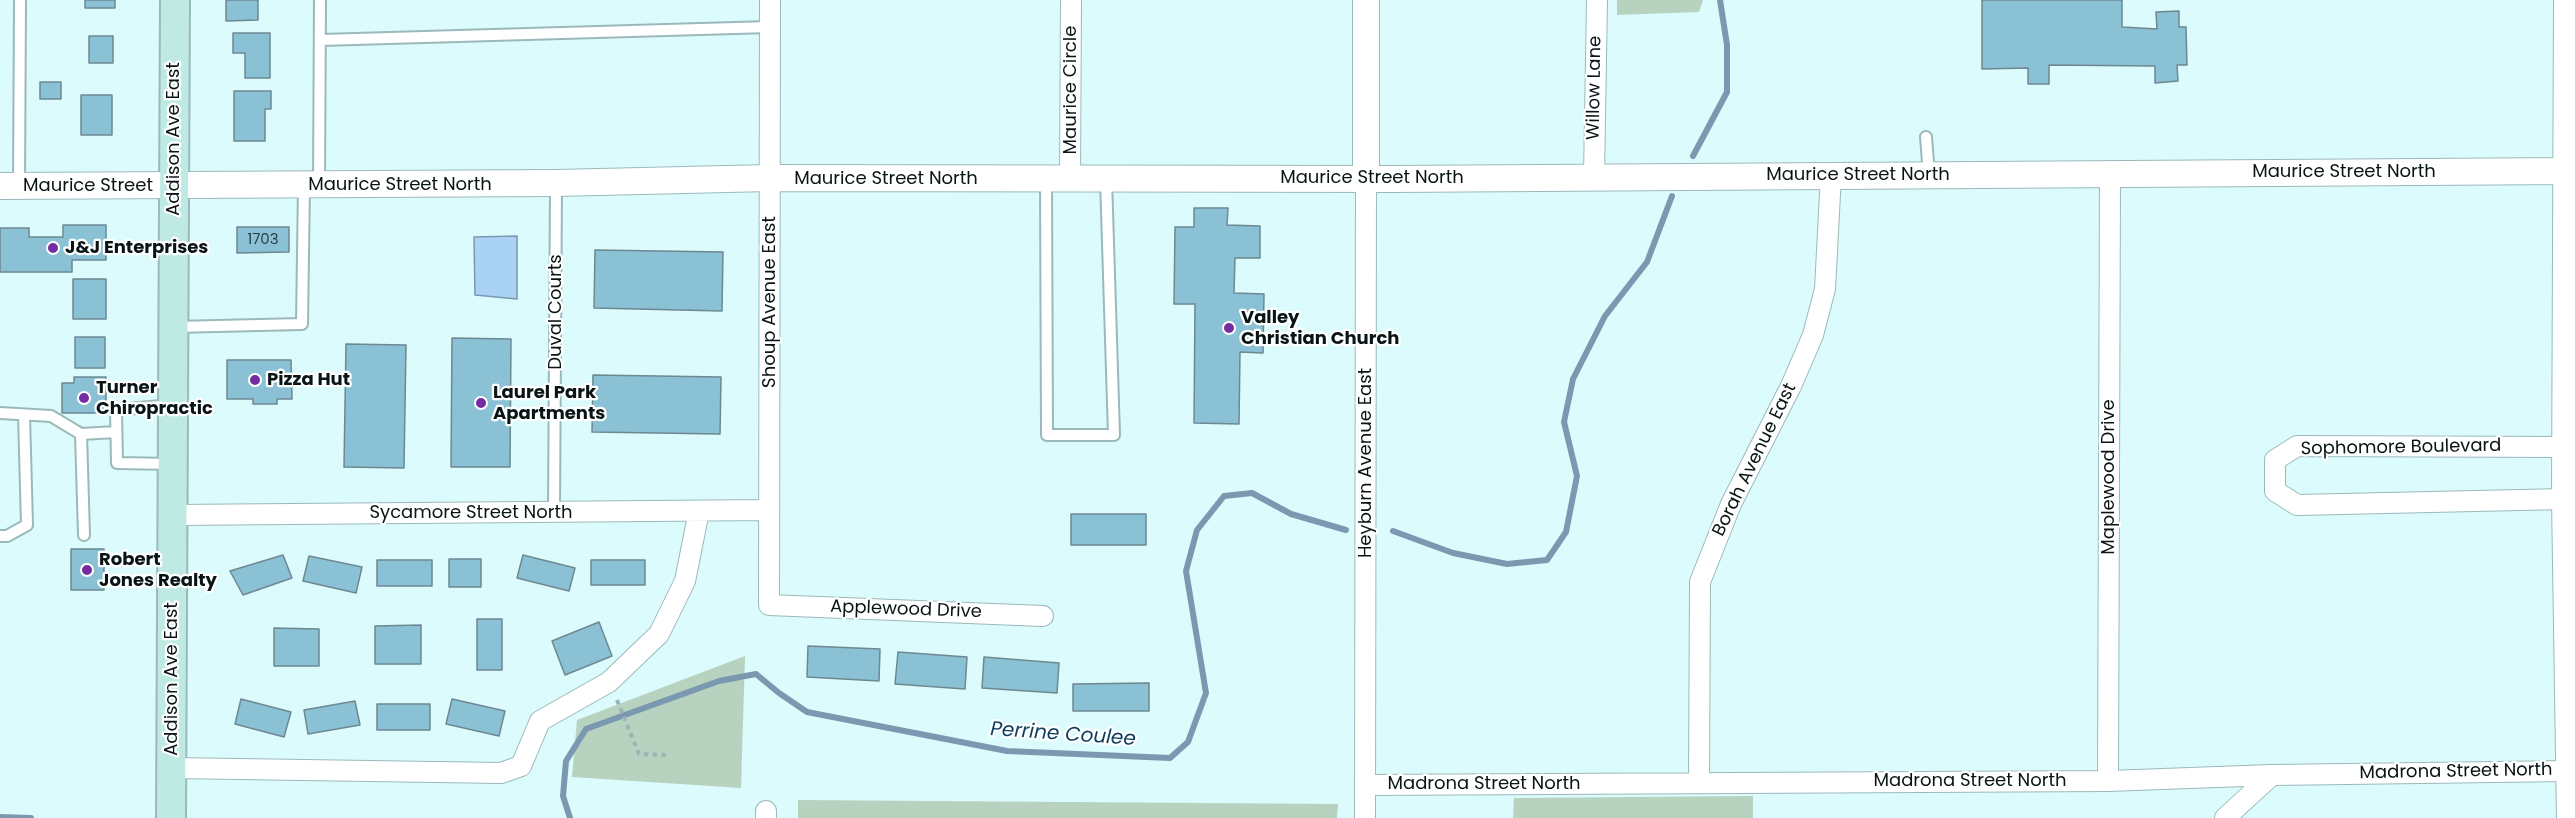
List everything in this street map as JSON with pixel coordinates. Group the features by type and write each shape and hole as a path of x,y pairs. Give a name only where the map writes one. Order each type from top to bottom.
{"main road":[{"name":"Addison Ave East","path":"171,818 174,0"}],"street":[{"name":"Shoup Avenue East","path":"769,605 770,0"},
{"name":"Maurice Circle","path":"1058,179 1071,0"},
{"name":"Heyburn Avenue East","path":"1365,818 1366,0"},
{"name":"Willow Lane","path":"1594,177 1597,0"},
{"path":"2567,0 2566,447 2570,499 2572,771 2570,818"},
{"name":"Maurice Street North","path":"175,186 556,183 770,178 1831,176 2110,174 2226,169 2567,171"},
{"name":"Maplewood Drive","path":"2108,781 2110,174"},
{"name":"Borah Avenue East","path":"1699,783 1700,582 1731,504 1791,386 1813,335 1825,289 1831,176"},
{"name":"Maurice Street","path":"9,186 175,186"},
{"name":"Sophomore Boulevard","path":"2566,447 2297,446 2276,460 2276,491 2297,505 2570,499"},
{"name":"Sycamore Street North","path":"173,515 769,510"},
{"path":"172,768 501,773 521,766 540,721 609,682 658,634 685,581 699,511"},
{"name":"Applewood Drive","path":"769,605 1043,616"},
{"name":"Madrona Street North","path":"1365,785 2108,781 2272,775 2572,771"},
{"path":"2225,818 2272,775"}],"lane":[{"path":"9,186 20,0"},
{"path":"173,327 302,324 312,185 320,0"},
{"path":"320,40 770,27"},
{"path":"1926,137 1929,175"},
{"path":"1058,179 1047,435 1114,435 1106,179"},
{"name":"Duval Courts","path":"554,513 556,183"},
{"path":"172,405 116,411 116,432 117,463 173,464"},
{"path":"0,413 51,416 81,434 116,432"},
{"path":"0,536 8,536 27,525 24,415"},
{"path":"81,434 84,535"}],"path":[{"path":"626,721 639,754 666,755"}],"green space":[{"path":"1617,0 1703,0 1699,12 1617,15"},
{"path":"745,656 741,788 572,777 577,720"},
{"path":"1753,796 1753,818 1513,818 1514,798"},
{"path":"798,800 1338,804 1337,818 798,818"}],"water":[{"path":"517,236 517,299 475,295 474,237"}],"building":[{"path":"85,0 115,0 115,8 85,8"},
{"path":"226,0 258,0 258,20 226,21"},
{"path":"1982,0 2122,0 2122,27 2157,29 2156,12 2179,11 2179,27 2186,27 2187,65 2177,65 2178,81 2155,83 2155,66 2049,65 2049,84 2028,84 2028,68 1982,69"},
{"path":"233,33 270,33 270,78 245,78 245,53 233,53"},
{"path":"89,36 113,36 113,63 89,63"},
{"path":"40,82 61,82 61,99 40,99"},
{"path":"234,91 271,91 271,109 265,109 265,141 234,141"},
{"path":"81,95 112,95 112,135 81,135"},
{"name":"Valley Christian Church","path":"1194,208 1228,208 1227,225 1260,226 1260,258 1235,258 1234,293 1264,294 1263,353 1240,352 1239,424 1194,423 1195,304 1174,304 1175,227 1194,227"},
{"name":"J&J Enterprises","path":"63,225 106,225 106,260 72,260 72,272 0,272 0,228 29,228 29,237 63,237"},
{"path":"237,227 289,227 289,252 237,253"},
{"path":"595,250 723,252 722,311 594,308"},
{"path":"73,279 106,279 106,319 73,319"},
{"path":"75,337 105,337 105,368 75,368"},
{"name":"Laurel Park Apartments","path":"452,338 511,339 510,467 451,467"},
{"path":"346,344 406,345 404,468 344,467"},
{"path":"227,360 291,360 292,399 277,399 277,404 253,404 253,399 227,399"},
{"name":"Laurel Park Apartments","path":"593,375 721,377 720,434 592,432"},
{"name":"Turner Chiropractic","path":"74,377 106,377 106,413 62,413 62,383 74,383"},
{"path":"1071,514 1146,514 1146,545 1071,545"},
{"name":"Robert Jones Realty","path":"71,549 104,549 104,590 71,590"},
{"path":"283,555 292,578 243,595 230,571"},
{"path":"523,555 575,568 569,591 517,578"},
{"path":"309,556 362,567 356,593 303,581"},
{"path":"449,559 481,559 481,587 449,587"},
{"path":"377,560 432,560 432,586 377,586"},
{"path":"591,560 645,560 645,585 591,585"},
{"path":"477,619 502,619 502,670 477,670"},
{"path":"599,622 612,656 565,675 552,641"},
{"path":"421,625 421,664 375,664 375,626"},
{"path":"274,628 319,629 319,666 274,666"},
{"path":"808,646 880,649 879,681 807,677"},
{"path":"898,652 967,657 965,689 895,684"},
{"path":"984,657 1059,663 1057,693 982,688"},
{"path":"1149,683 1149,711 1073,711 1073,684"},
{"path":"241,699 291,712 284,737 235,724"},
{"path":"452,699 505,711 499,736 446,724"},
{"path":"355,701 360,725 308,734 304,710"},
{"path":"377,704 430,704 430,730 377,730"}],"waterway":[{"name":"Perrine Coulee","path":"1693,156 1727,92 1727,45 1720,0"},
{"name":"Perrine Coulee","path":"1393,531 1453,553 1507,564 1547,560 1566,532 1577,476 1564,422 1573,379 1605,316 1647,262 1672,196"},
{"name":"Perrine Coulee","path":"570,818 563,796 566,761 586,729 719,681 756,674 807,712 1007,751 1170,758 1188,742 1206,693 1186,571 1197,530 1224,496 1252,493 1291,514 1346,530"},
{"name":"Perrine Coulee","path":"0,817 31,818"}],"place":[{"name":"J&J Enterprises","path":"53,248"},
{"name":"Valley Christian Church","path":"1229,328"},
{"name":"Pizza Hut","path":"255,380"},
{"name":"Turner Chiropractic","path":"84,398"},
{"name":"Laurel Park Apartments","path":"481,403"},
{"name":"Robert Jones Realty","path":"87,570"}]}
